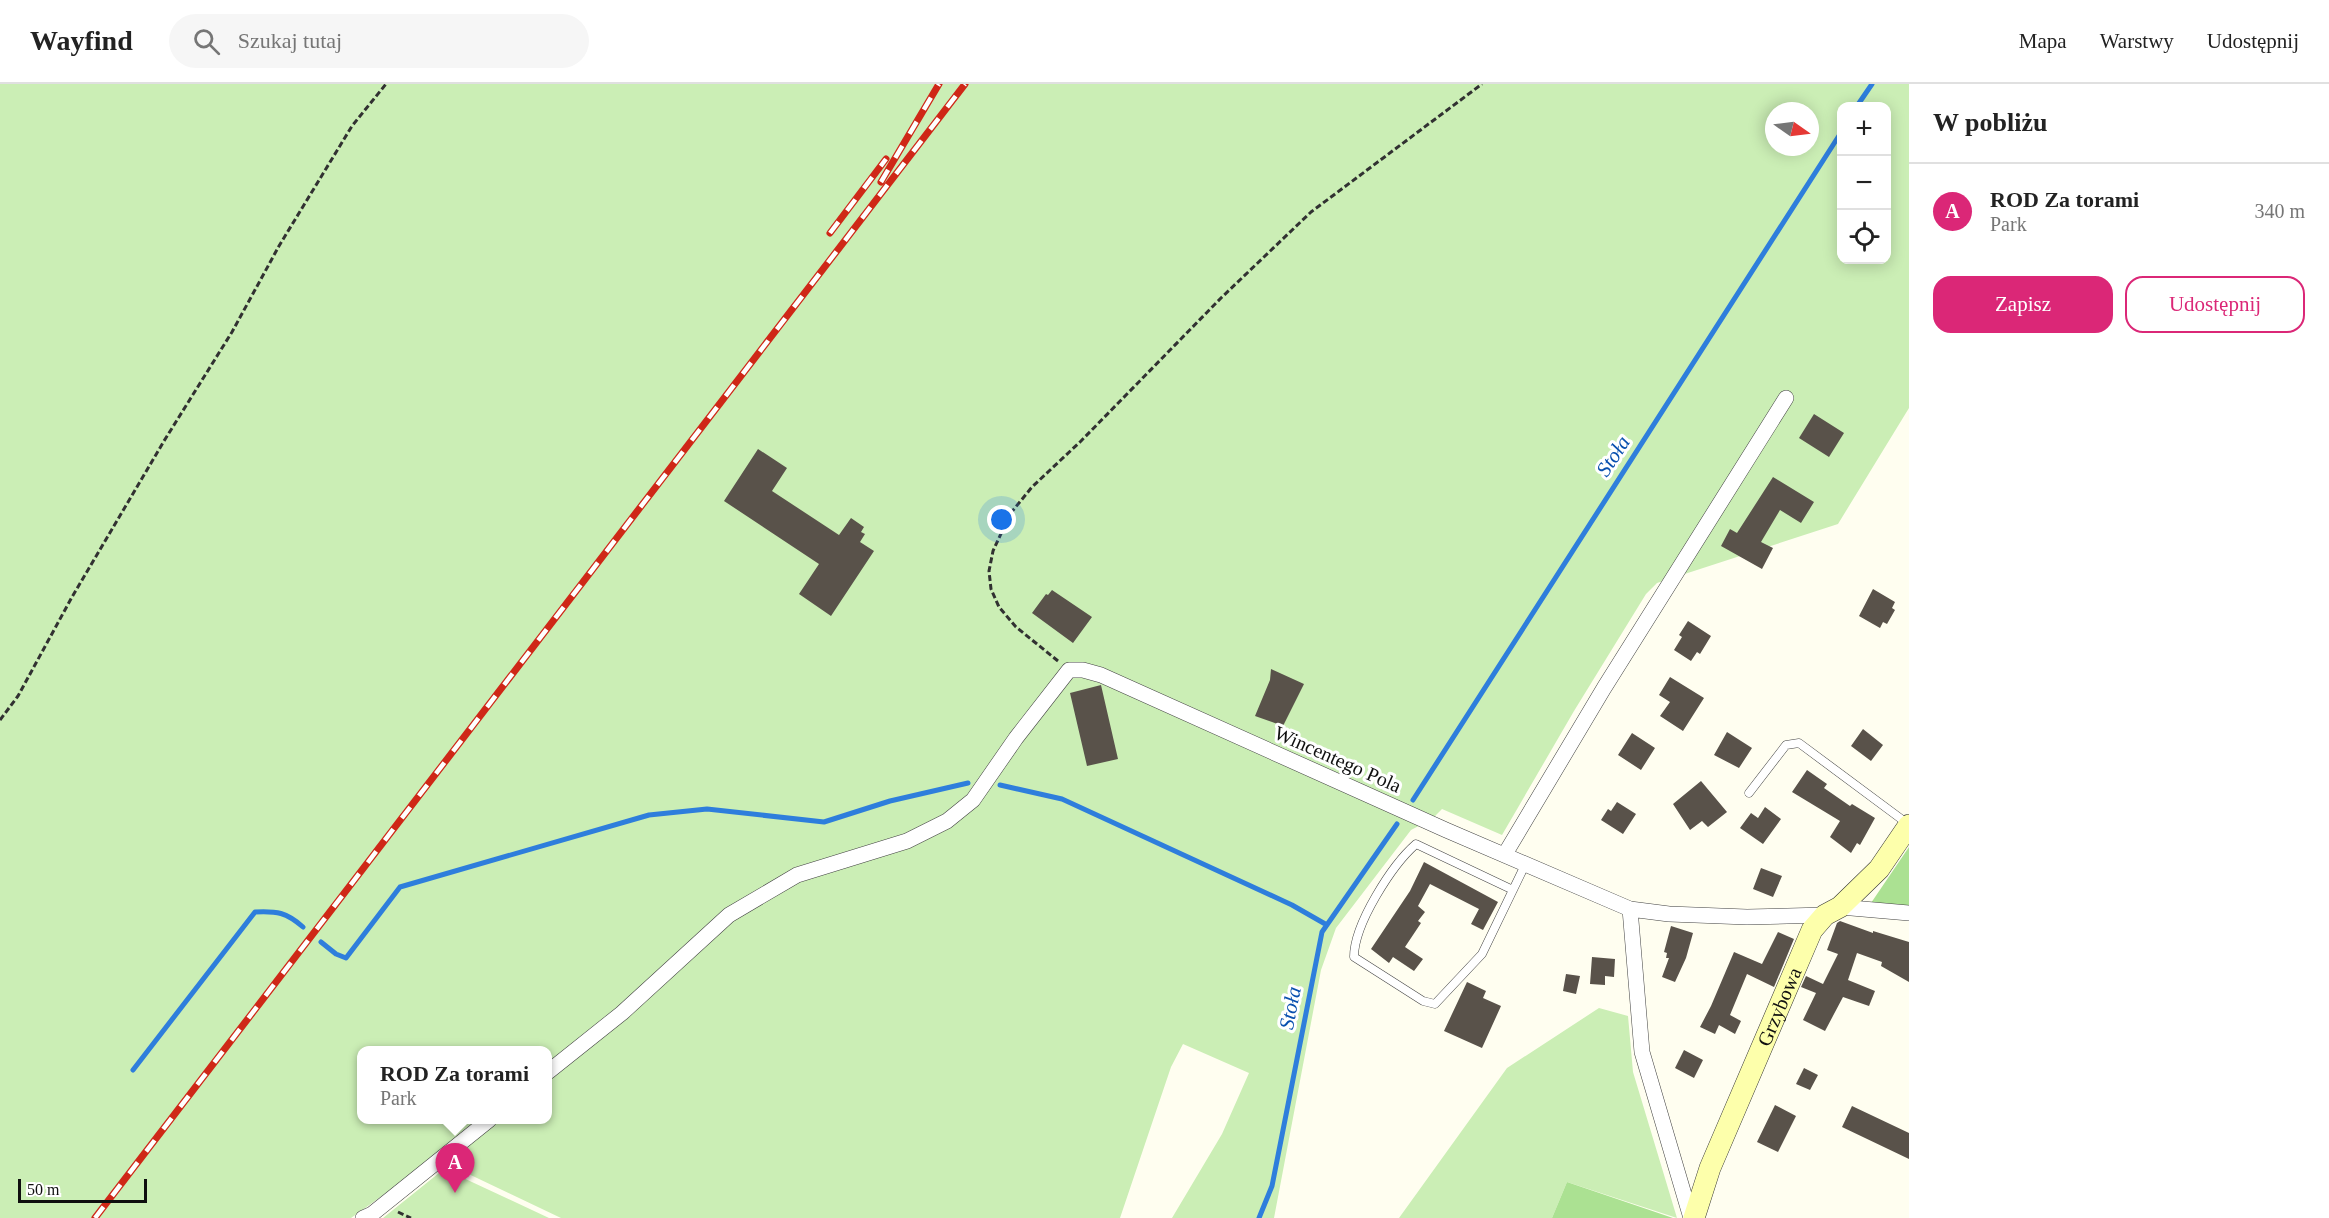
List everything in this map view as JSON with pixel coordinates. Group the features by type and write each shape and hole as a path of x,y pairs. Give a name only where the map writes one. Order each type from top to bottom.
{"street":[{"path":"1505,854 1604,688 1785,398"},
{"path":"552,1069 622,1013 729,915 797,875 907,841 947,821 973,800 1016,738 1069,670"},
{"name":"Wincentego Pola","path":"1069,670 1083,670 1101,675 1446,830 1630,909 1669,914 1747,917 1832,911 1909,913"},
{"name":"Grzybowa","path":"1692,1218 1710,1168 1812,930 1879,869 1909,825"},
{"path":"1630,909 1642,1052 1692,1218"},
{"path":"363,1218 372,1214 483,1124"}],"lane":[{"path":"1749,793 1786,746 1799,743 1909,825"},
{"path":"1513,890 1416,844 1405,854 1375,896 1354,945 1354,957 1423,1001 1435,1004 1482,954 1513,890 1526,863"}],"path":[{"path":"0,720 18,696 72,597 164,441 232,332 279,246 352,126 386,84"},
{"path":"1069,670 1016,627 999,607 991,589 989,571 993,551 1010,514 1032,486 1081,441 1221,298 1311,212 1482,84"}],"green space":[{"path":"0,84 1909,84 1909,408 1838,524 1657,583 1646,594 1502,835 1442,809 1432,819 1411,830 1336,928 1321,970 1274,1218 1172,1218 1222,1134 1249,1073 1183,1044 1171,1067 1120,1218 561,1218 435,1158 351,1218 0,1218"},
{"path":"1909,847 1909,907 1871,903"},
{"path":"1599,1008 1628,1016 1633,1072 1677,1218 1567,1182 1552,1218 1399,1218 1507,1068"},
{"path":"444,1169 549,1218 383,1218"},
{"path":"1567,1182 1673,1218 1552,1218"}],"building":[{"path":"1814,414 1844,433 1829,457 1799,438"},
{"path":"758,449 787,468 772,491 839,535 851,518 864,527 861,532 865,534 860,542 874,551 831,616 799,594 819,564 724,501"},
{"path":"1773,477 1814,502 1801,523 1780,510 1761,542 1773,548 1762,569 1721,546 1730,529 1737,533"},
{"path":"1873,589 1895,602 1892,608 1895,610 1887,624 1883,622 1880,628 1859,616"},
{"path":"1052,590 1092,617 1073,643 1032,613 1046,594 1048,595"},
{"path":"1688,621 1711,636 1700,654 1697,652 1691,661 1674,650 1682,637 1679,635"},
{"path":"1271,669 1304,684 1283,726 1255,716 1270,680"},
{"path":"1670,677 1704,698 1683,731 1660,716 1670,702 1659,695"},
{"path":"1101,685 1118,759 1087,766 1070,693"},
{"path":"1863,729 1883,745 1871,761 1851,746"},
{"path":"1727,732 1752,748 1739,768 1714,755"},
{"path":"1632,733 1655,748 1641,770 1618,755"},
{"path":"1807,770 1827,784 1824,788 1850,806 1852,804 1875,818 1860,845 1857,843 1851,853 1830,837 1840,821 1792,792"},
{"path":"1701,781 1727,812 1708,827 1702,821 1690,830 1673,804"},
{"path":"1617,802 1636,814 1623,834 1601,820 1608,809 1611,811"},
{"path":"1765,807 1781,819 1763,844 1740,828 1751,813 1758,818"},
{"path":"1424,862 1498,902 1483,930 1471,924 1479,909 1430,884 1418,906 1425,912 1418,921 1421,923 1405,947 1423,959 1414,971 1393,957 1389,963 1371,949 1410,891"},
{"path":"1761,868 1782,876 1773,897 1753,889"},
{"path":"1840,921 1873,933 1873,931 1909,942 1909,982 1881,966 1882,962 1857,953 1848,980 1875,991 1869,1006 1843,997 1825,1031 1803,1020 1816,993 1801,987 1806,976 1823,984 1838,954 1827,950 1837,923"},
{"path":"1671,926 1693,933 1686,958 1675,982 1662,977 1669,958 1666,958 1667,953 1664,952"},
{"path":"1778,932 1794,939 1774,987 1747,974 1730,1015 1741,1021 1735,1034 1719,1025 1715,1034 1700,1027 1734,952 1762,964"},
{"path":"1592,957 1615,959 1614,977 1605,976 1605,985 1590,984"},
{"path":"1566,974 1580,976 1576,994 1563,991"},
{"path":"1467,982 1486,991 1483,998 1501,1006 1482,1048 1444,1031"},
{"path":"1684,1050 1703,1060 1694,1078 1675,1068"},
{"path":"1804,1068 1818,1075 1810,1090 1796,1084"},
{"path":"1775,1105 1796,1116 1778,1152 1757,1142"},
{"path":"1852,1106 1909,1133 1909,1159 1842,1127"}],"waterway":[{"name":"Stoła","path":"1860,102 1872,84"},
{"name":"Stoła","path":"1413,800 1837,139"},
{"path":"321,942 336,954 346,958 400,887 649,815 707,809 824,822 890,801 968,783"},
{"path":"1000,785 1062,799 1292,905 1327,925"},
{"name":"Stoła","path":"1259,1218 1272,1186 1322,932 1397,824"},
{"path":"133,1070 255,912 281,914 303,927"}],"railway":[{"path":"881,182 939,84"},
{"path":"95,1218 965,84"},
{"path":"830,233 886,159"}],"place":[{"name":"ROD Za torami","path":"455,1193"}]}
